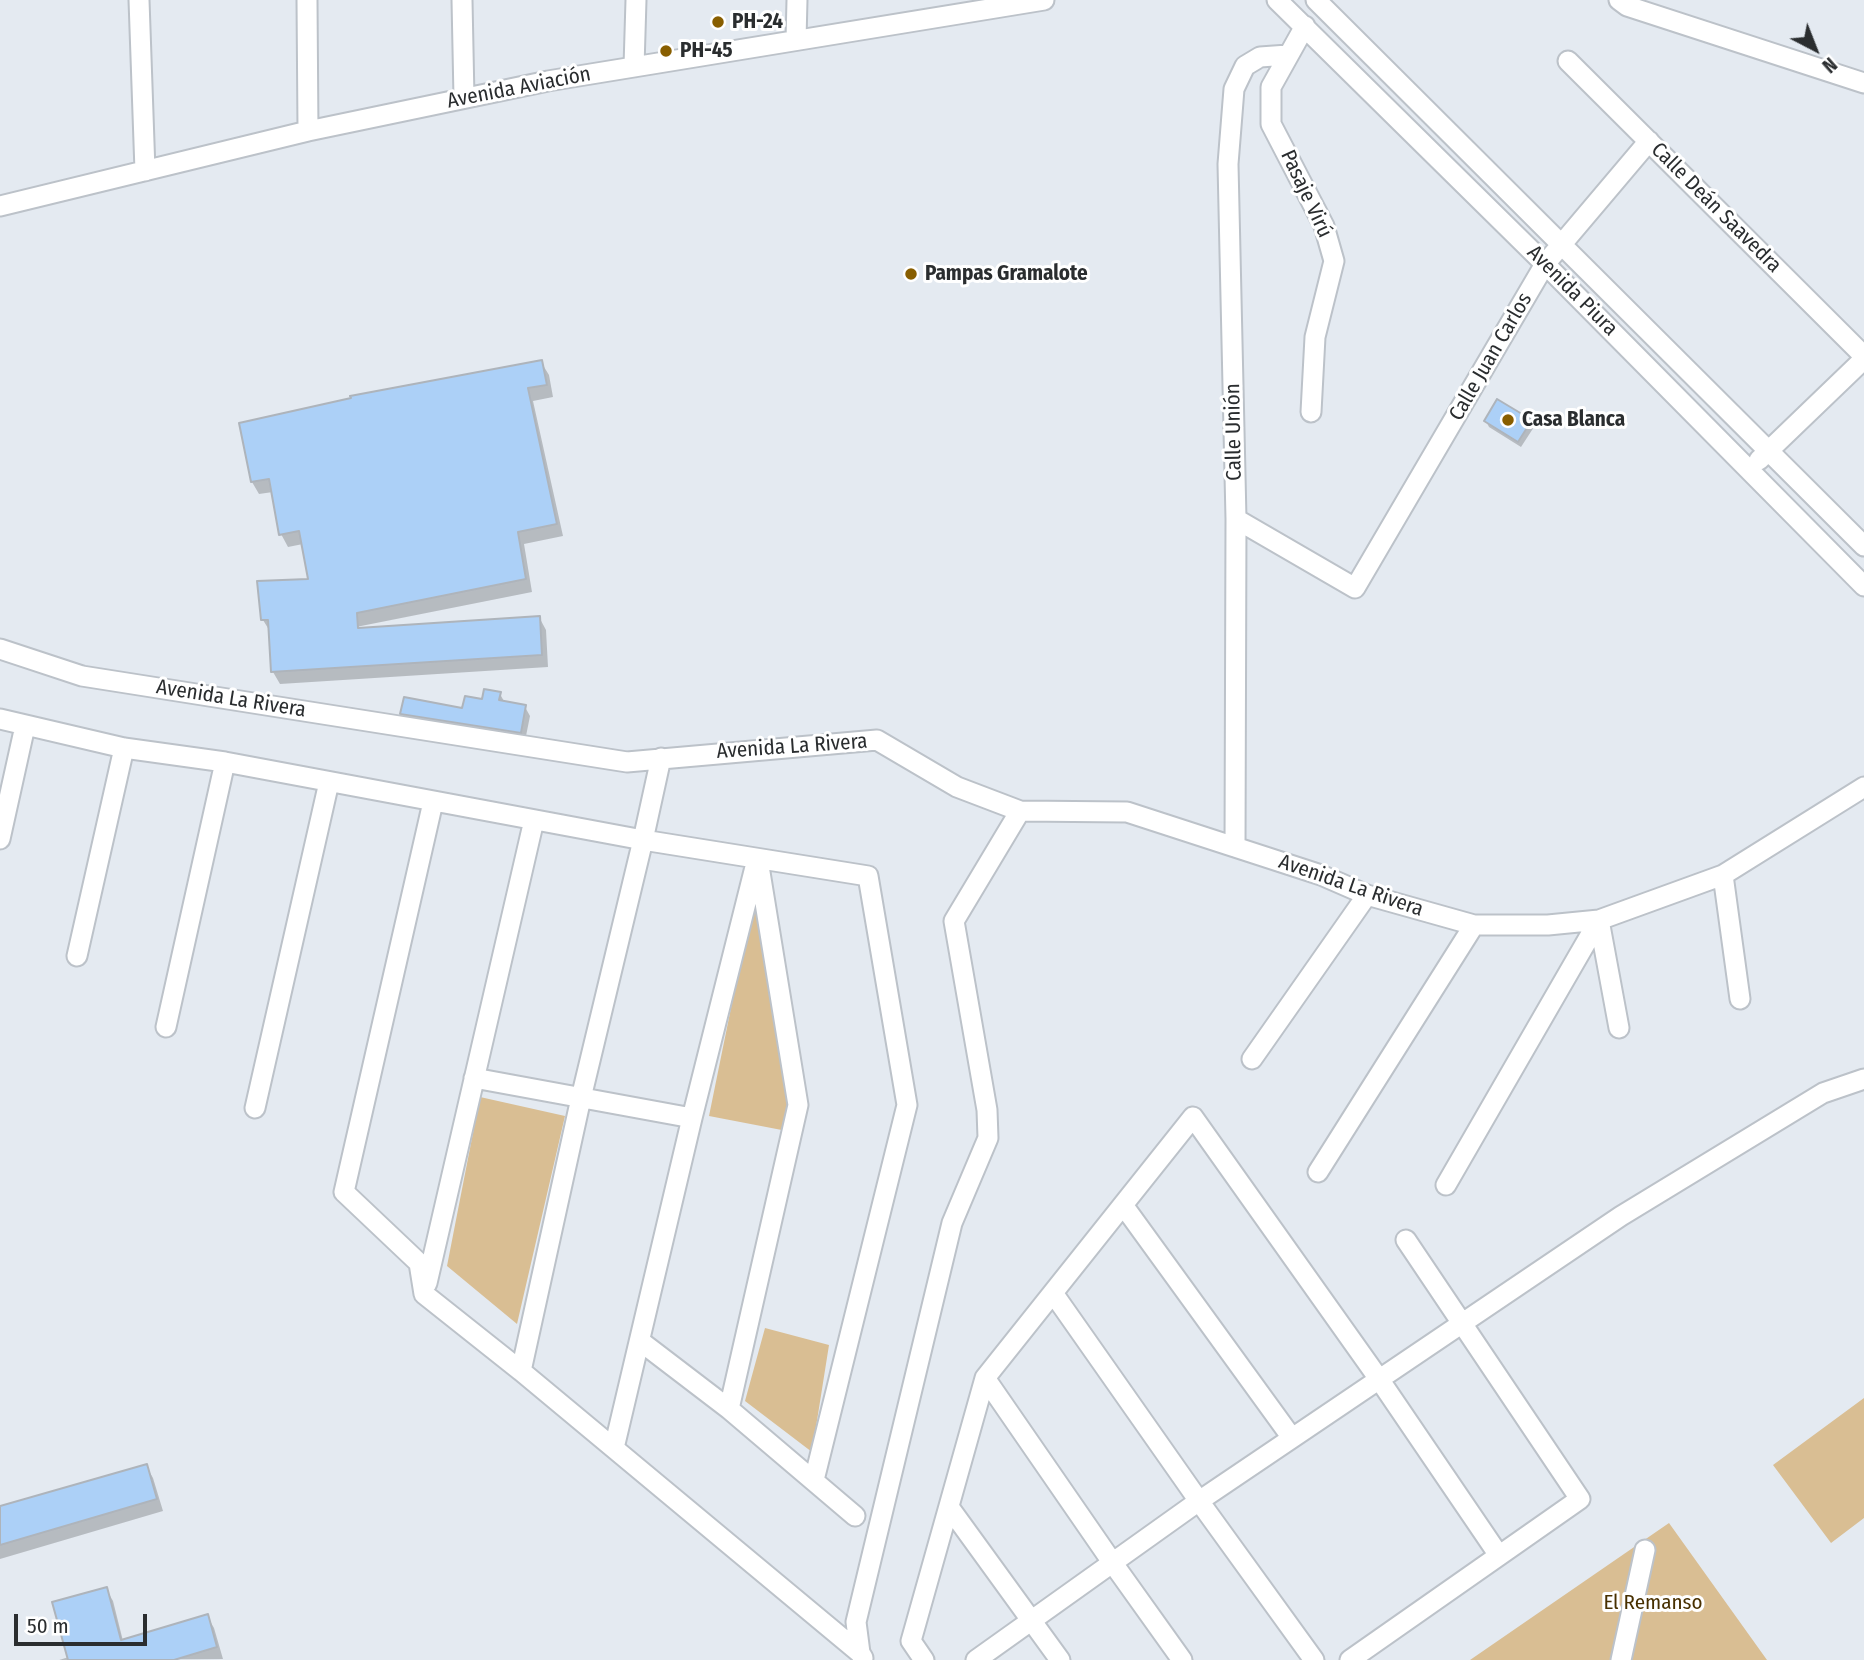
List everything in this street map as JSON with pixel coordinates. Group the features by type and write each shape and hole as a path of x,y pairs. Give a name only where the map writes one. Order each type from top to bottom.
{"street":[{"path":"139,0 145,171"},
{"path":"307,0 308,131"},
{"path":"462,0 464,98"},
{"path":"634,67 636,0"},
{"path":"796,40 797,0"},
{"name":"Avenida Aviación","path":"0,206 308,131 548,81 1044,0"},
{"name":"Avenida Piura","path":"1277,0 1545,264 1864,586"},
{"name":"Avenida Piura","path":"1316,0 1864,546"},
{"path":"1619,0 1627,6 1864,83"},
{"name":"Pasaje Virú","path":"1305,26 1271,87 1271,124 1324,226 1334,261 1315,337 1311,412"},
{"name":"Calle Unión","path":"1234,847 1236,519 1228,164 1234,89 1245,66 1260,57 1288,55"},
{"name":"Calle Deán Saavedra","path":"1568,61 1864,357"},
{"name":"Calle Juan Carlos","path":"1236,519 1355,588 1545,264 1648,141"},
{"path":"1749,469 1864,357"},
{"name":"Avenida La Rivera","path":"0,649 82,676 627,762 877,740 957,787 1020,811 1127,812 1321,875 1367,895 1475,925 1548,925 1599,920 1723,875 1864,787"},
{"path":"0,719 124,748 225,762 643,840 868,876 907,1105 814,1480"},
{"path":"0,839 26,726"},
{"path":"78,956 124,748"},
{"path":"521,1371 581,1098 661,758"},
{"path":"166,1027 225,762"},
{"path":"255,1108 329,782"},
{"path":"433,802 344,1192 419,1263 424,1294 614,1448 862,1657"},
{"path":"862,1657 856,1622 952,1223 988,1138 987,1110 954,921 1020,811"},
{"path":"424,1294 534,820"},
{"path":"614,1448 757,859"},
{"path":"729,1409 798,1105 757,859"},
{"path":"1723,875 1740,999"},
{"path":"1252,1059 1367,895"},
{"path":"1599,920 1619,1028"},
{"path":"1447,1185 1599,920"},
{"path":"1318,1172 1475,925"},
{"path":"474,1078 692,1118"},
{"path":"976,1660 1199,1501 1621,1216 1823,1093 1864,1079"},
{"path":"923,1660 911,1641 985,1378 1194,1117 1379,1379 1498,1555"},
{"path":"1123,1205 1292,1438"},
{"path":"1350,1660 1580,1499 1406,1240"},
{"path":"1053,1293 1314,1660"},
{"path":"640,1341 729,1409 855,1516"},
{"path":"985,1378 1182,1660"},
{"path":"949,1507 1060,1660"},
{"path":"1621,1660 1644,1550"}],"green space":[{"path":"756,885 794,1108 787,1131 709,1116"},
{"path":"480,1097 565,1116 517,1324 447,1266"},
{"path":"765,1328 829,1345 812,1452 745,1401"},
{"path":"1864,1398 1864,1518 1831,1543 1773,1465"},
{"name":"El Remanso","path":"1669,1523 1767,1660 1470,1660"}],"building":[{"path":"542,360 547,385 528,388 557,524 518,532 526,579 357,613 358,628 540,616 542,655 271,672 268,620 261,620 257,581 308,579 299,531 279,535 269,479 251,482 239,423 351,398 350,396"},
{"name":"Casa Blanca","path":"1497,399 1532,420 1518,442 1484,421"},
{"path":"484,689 501,692 499,700 526,705 521,733 400,714 404,697 462,708 465,696 482,699"},
{"path":"147,1464 157,1499 0,1545 0,1506"},
{"path":"107,1587 121,1640 208,1614 217,1647 174,1660 68,1660 52,1602"}],"place":[{"name":"PH-24","path":"718,22"},
{"name":"PH-45","path":"666,51"},
{"name":"Pampas Gramalote","path":"911,274"},
{"name":"Casa Blanca","path":"1508,420"}]}
